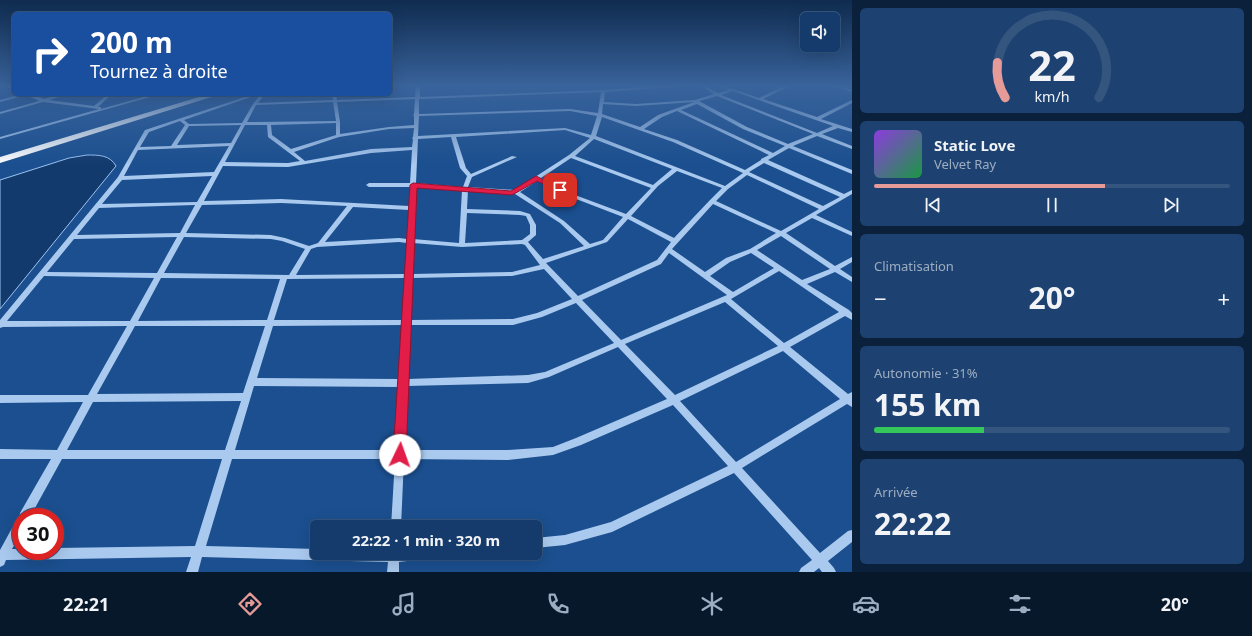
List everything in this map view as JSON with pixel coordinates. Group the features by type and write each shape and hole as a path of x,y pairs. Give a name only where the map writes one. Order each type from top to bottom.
{"highway":[{"path":"0,155 144,112"},
{"path":"0,160 158,112"}],"street":[{"path":"0,138 94,112"},
{"path":"0,325 120,178 147,131 206,112"},
{"path":"29,508 251,112"},
{"path":"336,112 338,136"},
{"path":"396,520 407,321 415,112"},
{"path":"415,116 526,112"},
{"path":"580,112 600,115 674,141 746,172 824,209"},
{"path":"369,185 413,185 512,193 516,192 571,156 593,137 601,112"},
{"path":"641,129 660,116 672,112"},
{"path":"681,112 773,154"},
{"path":"714,112 745,128 852,172"},
{"path":"761,112 852,148"},
{"path":"797,112 852,131"},
{"path":"818,119 832,112"},
{"path":"181,120 188,125 338,122"},
{"path":"269,123 270,136 303,161"},
{"path":"173,147 188,125"},
{"path":"291,151 338,136 388,128 415,126"},
{"path":"0,325 407,321 513,322 578,299 659,262 675,241 712,201 746,172 763,160 788,146 838,126"},
{"path":"414,138 565,129 593,137 726,188"},
{"path":"453,136 463,168 470,176"},
{"path":"137,149 233,144"},
{"path":"222,164 274,165 371,151 413,148"},
{"path":"571,156 654,187"},
{"path":"462,245 465,188 470,176 514,157"},
{"path":"763,160 843,196"},
{"path":"42,274 287,277 512,274 606,241 654,187 676,169"},
{"path":"120,178 216,174"},
{"path":"536,178 573,196 628,217 675,241"},
{"path":"516,192 557,219 589,247"},
{"path":"706,275 728,260 752,250 852,192"},
{"path":"97,206 200,202 281,201 350,206 412,208"},
{"path":"712,201 781,233 852,280"},
{"path":"320,245 350,206"},
{"path":"72,237 182,235 271,237 283,239 309,248 320,245 399,240 462,245 523,242 533,235 533,225 528,215 520,213 464,211"},
{"path":"812,216 852,234"},
{"path":"523,242 527,244 543,264 674,400 830,572"},
{"path":"192,572 270,323 287,277 309,248"},
{"path":"542,542 565,540 612,527 736,467 850,399 785,346 706,275 669,250"},
{"path":"0,454 508,455 553,450 578,442 674,400 849,315 752,250"},
{"path":"802,283 834,269 852,259"},
{"path":"251,382 403,383 528,379 546,375 619,342 729,296 779,268"},
{"path":"0,399 90,400 247,397"},
{"path":"805,572 852,535"},
{"path":"1,557 12,538"},
{"path":"1,557 198,551 310,553"},
{"path":"393,572 394,560"}],"water":[{"path":"87,155 107,158 114,162 116,166 0,309 0,180 69,158"}],"route":[{"path":"400,455 413,185 418,184 512,193 516,192 536,178 560,190"}]}
